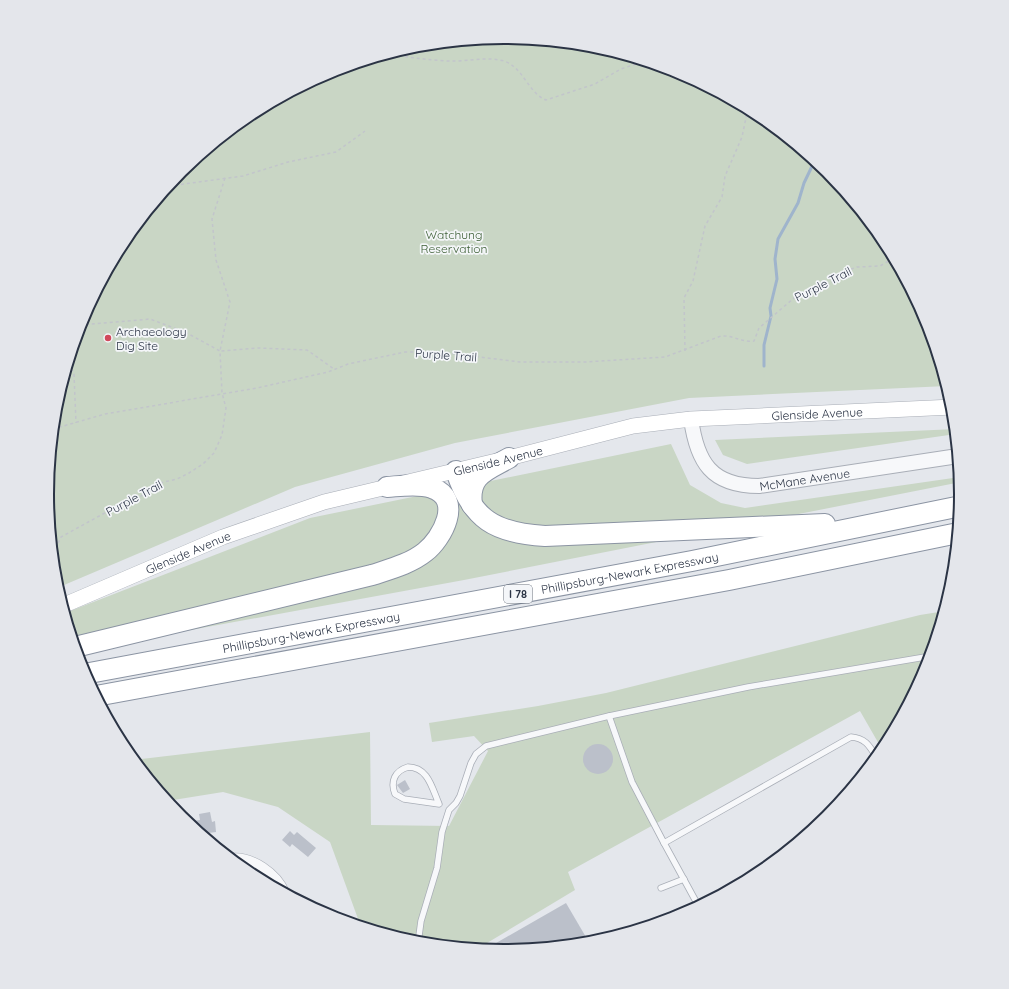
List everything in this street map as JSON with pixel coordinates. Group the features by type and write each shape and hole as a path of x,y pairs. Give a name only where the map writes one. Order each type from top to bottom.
{"highway":[{"path":"472,505 470,496 474,482 484,472 509,458"},
{"path":"451,472 472,505 484,518 503,528 530,535 545,536 824,524 955,507"},
{"path":"80,646 372,575 400,566 416,558 432,546 445,526 449,508 451,472"},
{"path":"387,487 430,487 443,495 449,508"},
{"name":"Phillipsburg-Newark Expressway","path":"91,673 692,561 955,507"},
{"name":"Phillipsburg-Newark Expressway","path":"101,695 730,580 953,534"}],"main road":[{"name":"Glenside Avenue","path":"67,604 224,537 324,502 509,458 633,426 691,419 946,407"}],"street":[{"name":"McMane Avenue","path":"691,419 695,444 700,457 707,467 718,477 744,486 759,486 953,457"},
{"path":"243,861 249,862 266,871 276,879 280,885"}],"lane":[{"path":"419,936 421,921 437,868 442,832 449,810 460,796 474,758 486,746 609,716 748,687 925,657"},
{"path":"609,716 632,782 664,844 698,902"},
{"path":"664,844 851,737 859,737 865,741 873,753"},
{"path":"439,804 428,778 420,769 408,767 402,769 394,777 393,788 395,794 399,797 409,800 439,804 449,810"},
{"path":"661,888 684,879"}],"path":[{"path":"400,57 418,60 450,62 488,60 504,61 514,66 539,97 546,100 595,84 621,69 636,64"},
{"path":"685,351 684,298 693,281 705,226 722,197 725,176 742,137 747,115"},
{"path":"178,185 243,176 288,162 336,152 365,131"},
{"path":"59,428 105,414 222,393 220,351 230,302 216,260 212,219 225,178"},
{"name":"Purple Trail","path":"57,545 61,537 112,509 141,496 160,483 177,479 203,464 214,453 222,435 226,408 222,393 257,388 328,372 334,368 405,352 439,352 520,362 585,362 665,357 685,351 721,336 730,335 747,342 754,341 759,328 794,298 830,284 843,272 857,267 880,266 890,261"},
{"path":"87,324 150,319 185,332 220,351 259,348 307,350 334,368"},
{"path":"72,370 74,374 76,423"}],"green space":[{"name":"Watchung Reservation","path":"504,44 534,45 563,48 621,59 677,78 704,90 755,120 779,137 823,176 862,220 879,244 909,295 921,322 942,386 689,398 455,443 295,487 64,585 58,553 54,494 58,436 69,378 88,322 100,295 114,269 147,220 166,197 207,156 230,137 279,104 332,78 360,68 388,59 446,48"},
{"path":"950,429 951,435 747,464 723,455 715,440"},
{"path":"671,444 690,485 721,503 745,508 954,478 955,483 464,580 82,650 69,611 310,518"},
{"path":"940,612 921,667 909,694 879,745 860,711 568,872 575,890 485,944 446,941 417,936 388,930 359,921 330,842 278,807 223,792 174,800 140,759 370,732 371,825 449,826 488,751 474,736 432,742 429,723 538,706 606,693 920,615"}],"building":[{"path":"598,744 609,748 613,759 609,770 598,774 587,770 583,759 587,748"},
{"path":"405,780 410,789 403,793 397,785"},
{"path":"210,812 212,822 215,821 216,832 207,833 194,821 200,820 199,814"},
{"path":"290,831 294,835 297,832 316,848 308,857 292,844 290,847 282,840"},
{"path":"566,903 586,937 534,944 493,945"}],"waterway":[{"path":"764,366 764,345 771,316 770,308 777,279 775,259 778,239 798,203 804,183 812,166"}],"place":[{"name":"Archaeology Dig Site","path":"108,338"}]}
